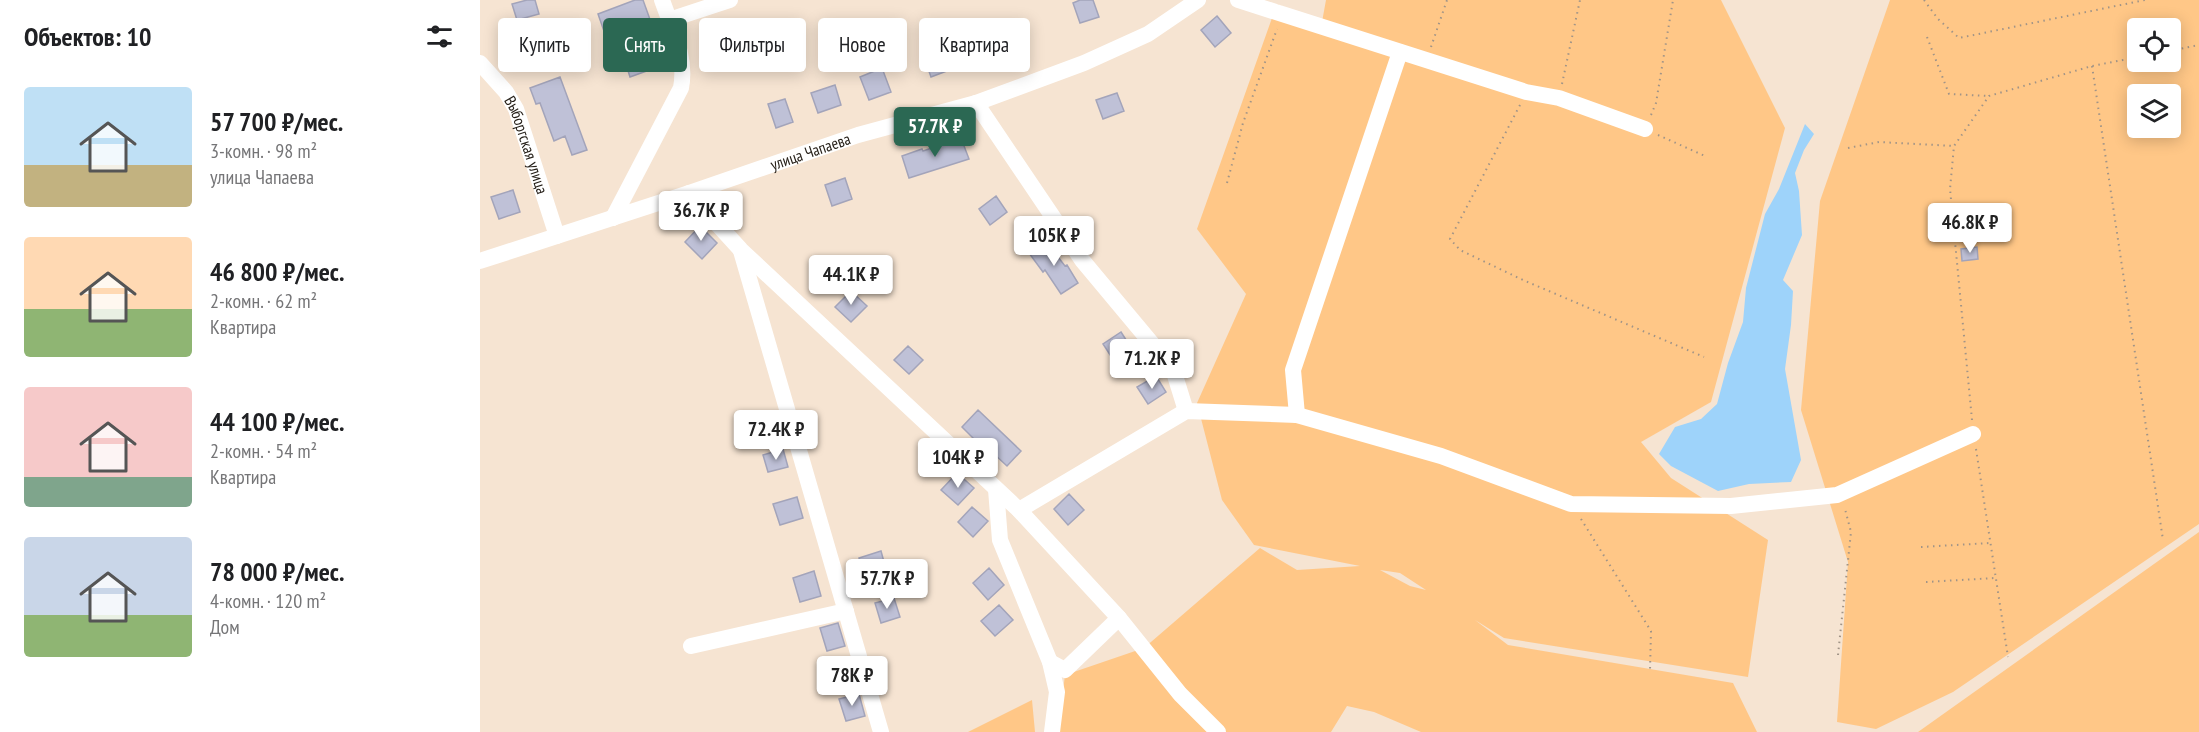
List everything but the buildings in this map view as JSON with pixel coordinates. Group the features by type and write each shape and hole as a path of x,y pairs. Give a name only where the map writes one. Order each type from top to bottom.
{"street":[{"path":"662,0 668,18"},
{"path":"675,18 730,0"},
{"name":"улица Чапаева","path":"480,261 858,135 976,103 1084,63 1148,34 1198,0"},
{"path":"1238,0 1526,92 1559,98 1645,129"},
{"path":"1297,415 1293,370 1400,52"},
{"name":"Выборгская улица","path":"480,63 506,92 516,109 557,236"},
{"path":"613,218 681,88 683,72"},
{"path":"976,103 1082,260 1173,369 1186,411"},
{"path":"689,193 741,250 1019,510 1119,618 1180,694 1218,732"},
{"path":"741,250 881,732"},
{"path":"1019,510 1186,411 1297,415 1441,456 1571,504 1731,506 1841,493 1973,434"},
{"path":"996,489 1000,540 1050,662 1058,692 1052,732"},
{"path":"691,646 846,611"},
{"path":"1050,662 1065,670 1119,618"}],"path":[{"path":"1426,61 1447,0"},
{"path":"1559,98 1580,0"},
{"path":"1673,0 1656,103 1645,129 1705,156"},
{"path":"1924,0 1938,19 1959,38 2145,0"},
{"path":"1227,183 1243,123 1283,14"},
{"path":"1927,37 1949,94 1989,96 2092,66 2127,59"},
{"path":"2181,49 2199,45"},
{"path":"2092,66 2163,540"},
{"path":"1526,92 1450,239 1460,250 1523,280 1704,357"},
{"path":"1989,96 1954,146 1950,189 1973,434 2008,657"},
{"path":"1848,148 1879,142 1954,146"},
{"path":"1838,655 1851,532 1841,493"},
{"path":"1571,504 1651,632 1650,670"},
{"path":"1921,547 1990,543"},
{"path":"1926,582 1995,578"}],"shaded area":[{"path":"1326,0 1721,0 1785,128 1711,402 1641,442 1671,478 1768,540 1748,677 1504,638 1475,620 1508,645 1733,683 1757,732 1421,732 1374,712 1347,706 1331,732 1058,732 1065,675 1144,648 1260,548 1297,570 1360,566 1254,545 1222,500 1197,403 1246,294 1197,229 1277,4 1322,22","holes":["1380,570 1400,573 1426,590 1410,586"]},
{"path":"1890,0 2199,0 2199,524 1953,692 1876,729 1837,722 1848,562 1801,410 1820,201"},
{"path":"2199,532 2199,732 1918,732"},
{"path":"1032,700 1035,732 968,732"}],"water":[{"path":"1805,124 1814,134 1804,150 1795,173 1799,191 1802,235 1783,280 1793,291 1785,369 1801,460 1791,482 1749,484 1718,491 1671,466 1659,454 1675,427 1701,419 1717,404 1728,363 1743,322 1746,288 1765,214 1779,189"}]}
